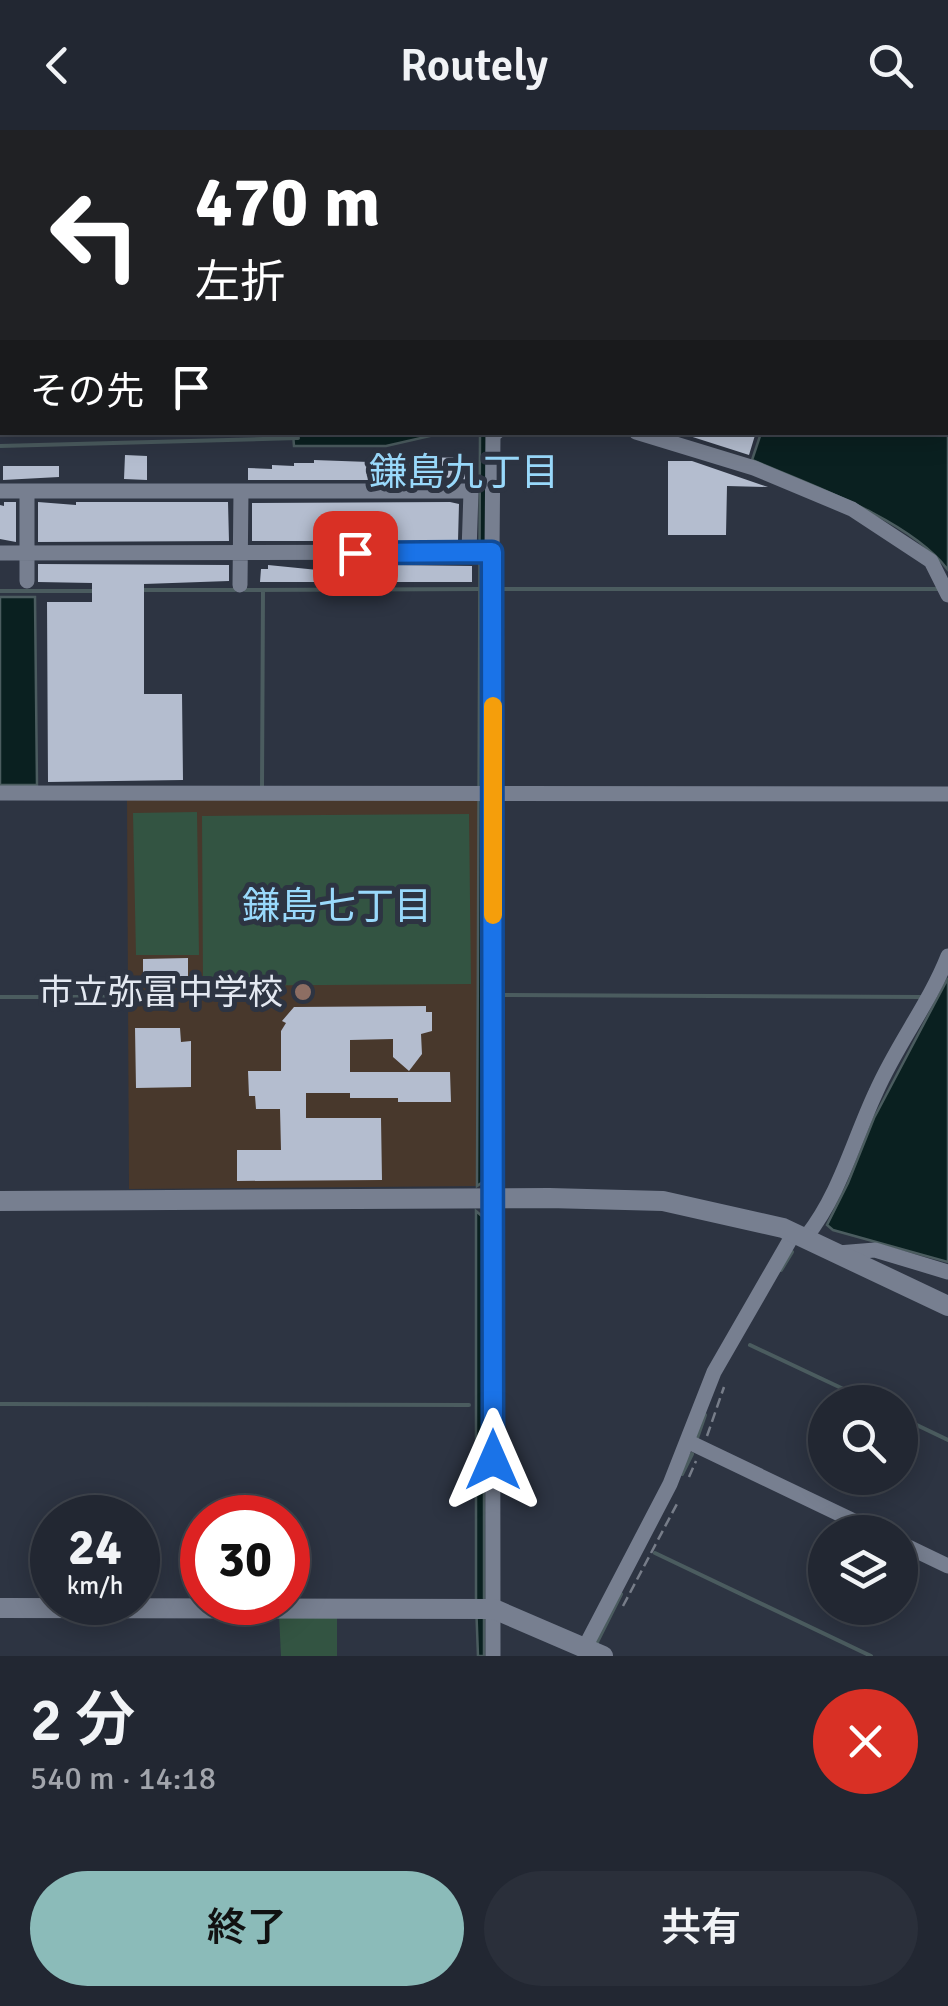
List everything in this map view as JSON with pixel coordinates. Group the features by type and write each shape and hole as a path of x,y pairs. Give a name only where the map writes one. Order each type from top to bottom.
{"street":[{"path":"493,435 485,794 491,1199 484,1609 493,1656"},
{"path":"646,435 754,468 852,509 931,561 948,595"},
{"path":"0,491 470,492 472,552"},
{"path":"27,581 28,491"},
{"path":"240,585 241,492"},
{"path":"0,554 492,552"},
{"path":"0,793 948,794"},
{"path":"0,1608 484,1609 594,1652 689,1442 714,1372 800,1235 833,1198 877,1088 934,991 948,956"},
{"path":"0,1201 664,1201 756,1220 800,1235 948,1306"},
{"path":"838,1253 875,1250 948,1272"},
{"path":"689,1442 841,1515"},
{"path":"918,1552 948,1566"}],"shaded area":[{"path":"293,435 434,435 386,446 294,446"},
{"path":"480,435 487,435 487,1129 484,1181 477,1186"},
{"path":"760,435 948,435 948,570 910,535 885,520 752,460"},
{"path":"0,597 35,597 37,785 0,785"},
{"name":"市立弥冨中学校","path":"127,798 479,798 477,1186 129,1189"},
{"path":"948,978 948,1262 833,1230 827,1225 874,1118"},
{"path":"476,1211 484,1218 484,1656 478,1656 476,1602"}],"green space":[{"path":"197,812 199,955 136,955 133,813"},
{"path":"469,814 471,984 203,986 202,816"},
{"path":"310,1616 337,1616 337,1656 281,1656 279,1625 310,1625"}],"building":[{"path":"686,435 755,435 749,455"},
{"path":"125,455 147,456 147,480 124,479"},
{"path":"414,457 467,458 473,462 472,480 431,476 431,480 248,480 248,468 272,469 272,465 294,466 314,460 397,463 414,461"},
{"path":"668,461 692,461 768,487 727,486 726,535 668,535"},
{"path":"3,466 59,466 59,477 3,480"},
{"path":"4,502 16,502 16,542 0,539 0,505 4,506"},
{"path":"38,502 228,502 229,541 38,542"},
{"path":"252,503 459,504 458,541 361,541 361,522 334,522 331,541 252,541"},
{"path":"38,564 229,565 229,581 144,584 144,694 182,694 183,780 48,782 47,602 92,602 92,583 38,582"},
{"path":"268,565 318,570 318,565 391,568 472,566 472,582 260,582 261,569 268,569"},
{"path":"188,958 188,984 143,984 143,959"},
{"path":"426,1006 426,1012 432,1012 432,1031 421,1034 422,1054 409,1071 393,1057 393,1039 350,1040 350,1072 450,1072 451,1102 398,1102 398,1098 350,1098 350,1093 306,1093 306,1118 381,1118 382,1180 237,1181 237,1150 281,1150 280,1109 256,1109 255,1096 249,1096 248,1071 281,1071 281,1031 286,1023 282,1021 294,1007"},
{"path":"135,1028 180,1028 181,1042 191,1041 191,1087 136,1088"}],"waterway":[{"path":"0,446 298,438"},
{"path":"245,590 480,589"},
{"path":"504,589 938,589"},
{"path":"140,590 235,590"},
{"path":"262,786 263,590"},
{"path":"0,591 95,591"},
{"path":"500,995 921,997"},
{"path":"0,997 133,997"},
{"path":"781,1270 792,1252"},
{"path":"750,1345 835,1385"},
{"path":"0,1404 469,1405"},
{"path":"697,1438 705,1415"},
{"path":"918,1426 948,1440"},
{"path":"682,1474 692,1454"},
{"path":"655,1553 871,1656"},
{"path":"596,1644 621,1594"}],"slow traffic":[{"path":"493,706 493,915"}],"place":[{"name":"市立弥冨中学校","path":"303,992"}],"district":[{"name":"鎌島九丁目","path":"464,472"},
{"name":"鎌島七丁目","path":"337,906"}],"route":[{"path":"355,553 492,552 493,1460"}]}
